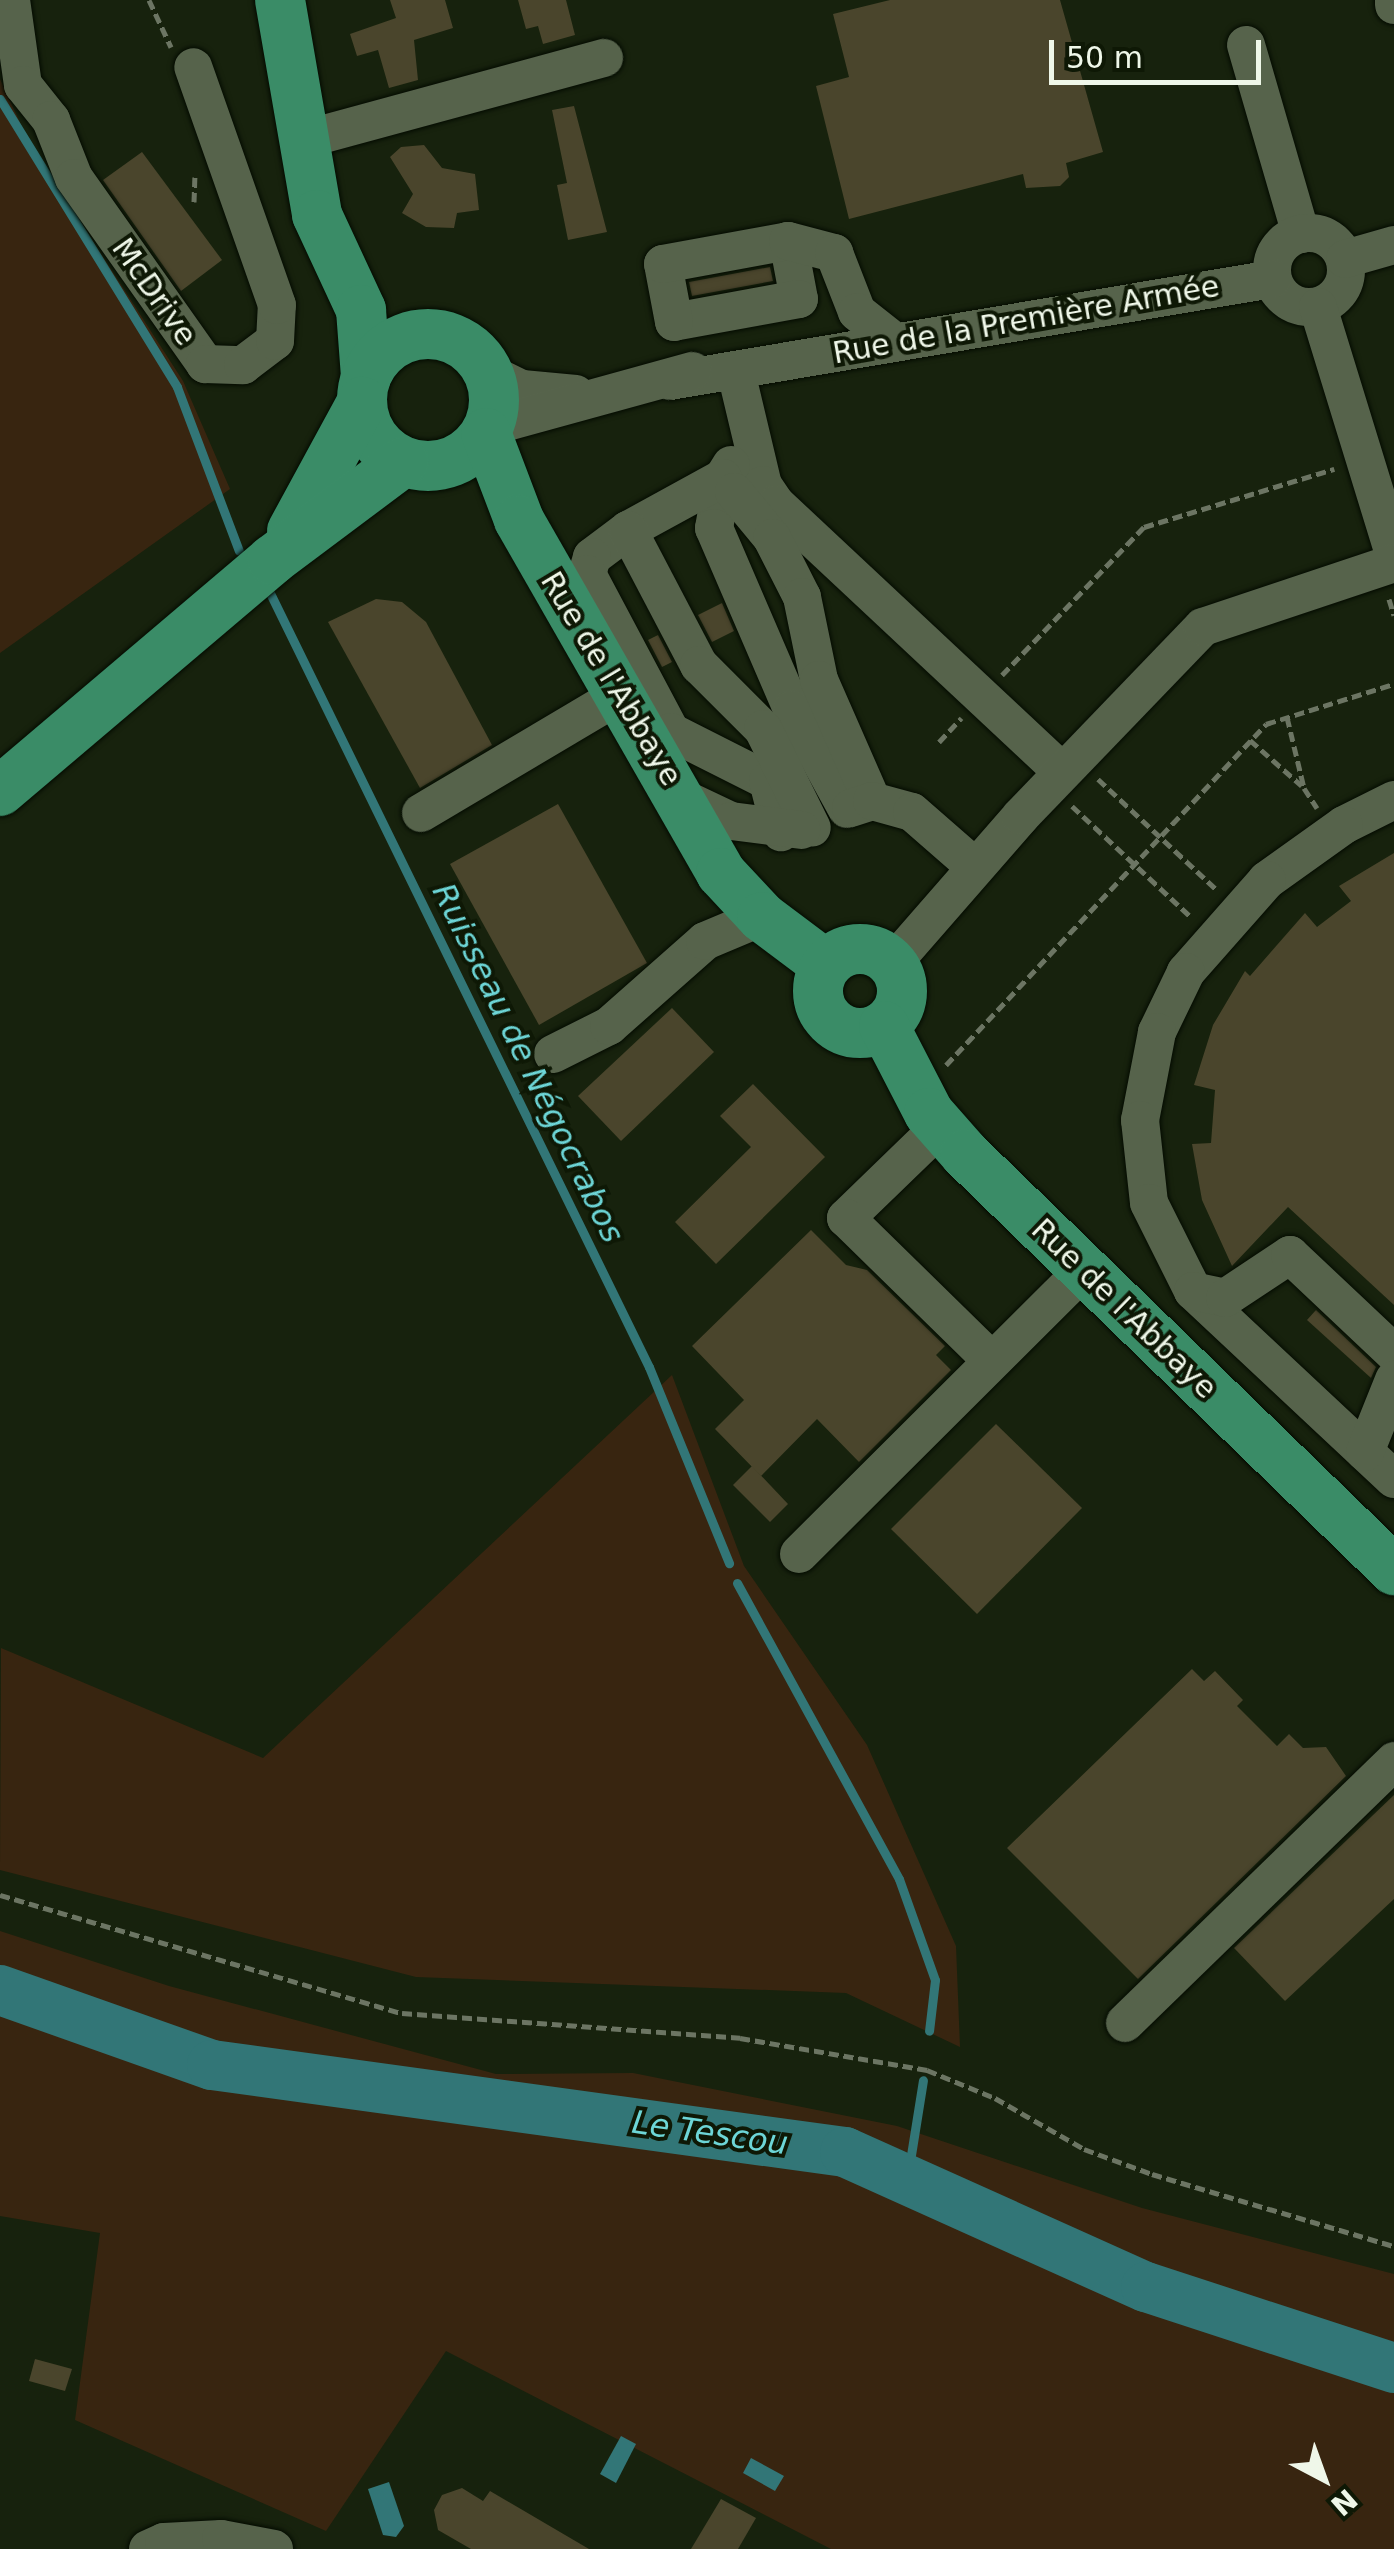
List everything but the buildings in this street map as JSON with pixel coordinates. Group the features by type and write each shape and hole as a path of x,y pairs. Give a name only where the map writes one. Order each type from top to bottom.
{"main road":[{"path":"280,0 317,215 361,310 364,390 374,438 419,464"},
{"path":"0,791 272,560 419,464 472,450 487,430 494,390 489,372 457,340 426,333 377,300 333,251"},
{"path":"272,560 303,516 364,390 390,346 426,333"},
{"name":"Rue de l'Abbaye","path":"487,430 519,520 616,697 680,797 721,874 762,917 826,966"},
{"name":"Rue de l'Abbaye","path":"419,464 519,520"},
{"path":"858,948 892,964 902,996 884,1026 863,1034 830,1022 817,990 826,966 858,948"},
{"name":"Rue de l'Abbaye","path":"884,1026 940,1127 1394,1570"}],"street":[{"name":"McDrive","path":"12,0 9,14 23,52 23,85 51,120 74,178 205,364 243,365 275,341 278,305 193,68"},
{"path":"1246,45 1301,234"},
{"path":"302,140 604,58"},
{"path":"1301,234 1332,241 1345,260 1344,284 1318,306 1285,298 1272,278 1281,246 1301,234"},
{"path":"788,240 799,299 674,322 663,264 788,240 834,253 857,312 894,342"},
{"path":"1345,260 1394,244"},
{"name":"Rue de la Première Armée","path":"670,380 736,372 1272,278"},
{"path":"1318,306 1394,554"},
{"path":"670,380 692,319"},
{"name":"Rue de la Première Armée","path":"487,430 609,393 757,359 779,362"},
{"name":"Rue de la Première Armée","path":"489,372 536,393 609,393"},
{"path":"736,372 762,485 776,504 1062,772"},
{"path":"750,438 723,478 714,528 792,709 860,805"},
{"path":"723,478 628,530 592,557 587,574 600,607 672,732 768,781 797,830"},
{"path":"723,478 772,538 802,597 819,680 860,805"},
{"path":"628,530 699,665 763,729 797,830"},
{"path":"892,964 1062,772 1203,627 1394,562"},
{"path":"421,813 616,697"},
{"path":"680,797 731,822 797,830 860,805 927,822 976,867"},
{"path":"1394,800 1334,832 1267,880 1186,972 1157,1032 1140,1120 1149,1203 1193,1291 1394,1480"},
{"path":"554,1054 609,1026 706,941 762,917"},
{"path":"940,1127 846,1218 991,1360"},
{"path":"1193,1291 1225,1298 1290,1255 1394,1353"},
{"path":"798,1554 1084,1270"},
{"path":"1366,1452 1394,1380"},
{"path":"1125,2023 1394,1761"},
{"path":"148,2549 164,2542 221,2539 274,2549"}],"path":[{"path":"995,683 1144,527 1364,459"},
{"path":"942,1070 1266,724 1394,684"},
{"path":"939,742 970,709"},
{"path":"1287,717 1304,788"},
{"path":"1250,740 1304,788 1334,832"},
{"path":"0,1895 402,2013 740,2038 927,2070 1152,2174 1394,2246"}],"shaded area":[{"path":"0,79 29,142 183,381 230,489 0,653"},
{"path":"672,1375 744,1566 867,1745 956,1946 960,2047 846,1993 416,1977 0,1870 1,1648 263,1758"},
{"path":"0,1931 169,1986 496,2074 633,2073 897,2126 1142,2208 1394,2274 1394,2549 831,2549 446,2351 326,2531 75,2420 100,2233 0,2216"}],"water":[{"path":"621,2436 636,2444 616,2483 600,2474"},
{"path":"751,2458 784,2476 775,2491 743,2473"},
{"path":"389,2482 404,2526 396,2537 383,2535 368,2489"}],"waterway":[{"name":"Ruisseau de Négocrabos","path":"0,99 177,387 239,551"},
{"name":"Ruisseau de Négocrabos","path":"269,591 649,1367 729,1563"},
{"name":"Ruisseau de Négocrabos","path":"737,1583 899,1879 935,1980 929,2031"},
{"name":"Le Tescou","path":"0,1990 212,2065 845,2152 1146,2287 1394,2368"},
{"name":"Ruisseau de Négocrabos","path":"907,2180 923,2080"}]}
